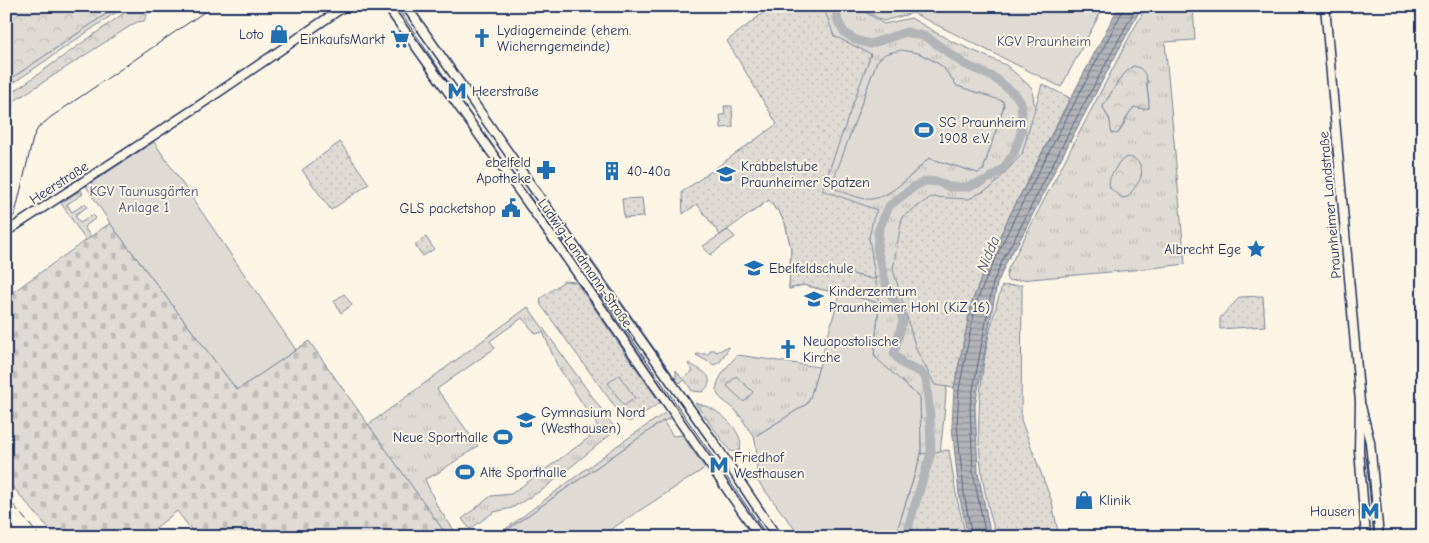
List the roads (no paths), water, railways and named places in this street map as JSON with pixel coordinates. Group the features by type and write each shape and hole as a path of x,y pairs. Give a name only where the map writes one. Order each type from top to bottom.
{"main road":[{"name":"Heerstraße","path":"324,20 338,6"},
{"name":"Heerstraße","path":"6,232 345,6"},
{"name":"Ludwig-Landmann-Straße","path":"387,6 564,254 760,537"},
{"name":"Ludwig-Landmann-Straße","path":"406,6 679,393 777,537"},
{"name":"Praunheimer Landstraße","path":"1325,6 1360,402 1360,450 1366,537"},
{"name":"Praunheimer Landstraße","path":"1360,402 1370,442 1379,537"},
{"path":"1360,450 1361,447 1370,442"}],"water":[{"path":"1119,6 1142,6 1022,236 1006,263 997,284 975,406 978,472 991,537 968,537 959,494 952,426 954,388 972,302 985,268 1010,215"}],"waterway":[{"path":"838,6 836,11 838,22 845,33 856,40 870,44 906,32 927,37 964,64 995,78 1016,95 1021,103 1021,133 1014,153 1003,169 990,178"},
{"path":"909,537 909,524 931,453 930,417 926,378 920,372 903,364 894,354 903,321 899,308 887,288 877,249 879,229 889,206 915,186 926,181 938,182 949,187 967,187 984,181"},
{"path":"849,273 872,279"},
{"path":"873,279 884,275"}],"tram line":[{"path":"6,226 15,214 33,138 38,128 51,117 213,6"},
{"path":"396,6 490,143 591,280 768,537"},
{"path":"1368,460 1375,537"}],"railway":[{"path":"6,496 40,537"}],"place":[{"name":"Loto","path":"279,34"},
{"name":"Lydiagemeinde (ehem. Wicherngemeinde)","path":"482,38"},
{"name":"EinkaufsMarkt","path":"400,39"},
{"name":"Heerstraße","path":"457,91"},
{"name":"SG Praunheim 1908 e.V.","path":"924,130"},
{"name":"ebelfeld Apotheke","path":"546,170"},
{"name":"40-40a","path":"612,171"},
{"name":"Krabbelstube Praunheimer Spatzen","path":"726,174"},
{"name":"GLS packetshop","path":"511,208"},
{"name":"Albrecht Ege","path":"1256,249"},
{"name":"Ebelfeldschule","path":"754,268"},
{"name":"Kinderzentrum Praunheimer Hohl (KiZ 16)","path":"814,299"},
{"name":"Neuapostolische Kirche","path":"788,349"},
{"name":"Gymnasium Nord (Westhausen)","path":"526,420"},
{"name":"Neue Sporthalle","path":"503,437"},
{"name":"Friedhof Westhausen","path":"719,465"},
{"name":"Alte Sporthalle","path":"465,472"},
{"name":"Klinik","path":"1084,500"},
{"name":"Hausen","path":"1370,511"}],"park label":[{"name":"KGV Praunheim","path":"1044,41"},
{"name":"KGV Taunusgärten Anlage 1","path":"144,200"}],"water label":[{"name":"Nidda","path":"988,254"}]}
